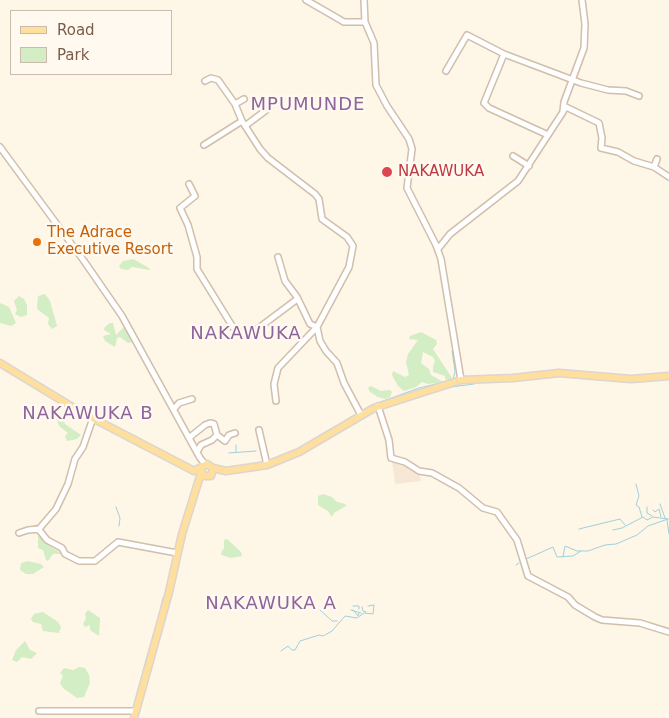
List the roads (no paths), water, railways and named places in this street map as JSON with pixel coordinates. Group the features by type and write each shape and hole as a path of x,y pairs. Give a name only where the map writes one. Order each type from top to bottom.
{"main road":[{"path":"0,363 93,418 205,477 212,473 267,465 298,452 378,406 462,380 513,378 560,373 631,379 669,376"},
{"path":"134,715 194,493 197,472 205,464 212,473"},
{"path":"194,493 212,473"}],"street":[{"path":"306,0 344,22 365,22"},
{"path":"364,0 365,22 374,43 376,85 390,110 401,124 412,149 407,188 438,249 462,380"},
{"path":"563,112 564,102 585,42 582,0"},
{"path":"446,71 467,35 504,54 573,80 640,96"},
{"path":"504,54 484,103 489,108 548,135"},
{"path":"205,80 217,79 235,104 244,124 268,158 315,194 319,199 322,219 347,238 353,246 349,268 317,327 278,368 274,384 276,401"},
{"path":"235,104 244,99"},
{"path":"438,249 450,234 518,181 566,107 599,123 602,138 601,148 618,152 634,161 654,167 669,177"},
{"path":"204,144 244,124 269,108"},
{"path":"0,147 122,316 205,464"},
{"path":"513,156 529,166"},
{"path":"654,167 657,159"},
{"path":"189,184 195,196 180,208 188,225 197,257 196,268 234,329 248,336 296,300"},
{"path":"278,257 281,271 296,300 310,324 317,327"},
{"path":"317,327 320,341 337,363 344,383 361,415"},
{"path":"174,409 178,403 192,399"},
{"path":"378,406 389,440 391,458 405,462 419,471 432,473 459,488 483,508 497,512 517,540 528,576 568,597 575,605 602,620 640,623 669,632"},
{"path":"19,533 39,529 56,510 68,484 75,458 83,447 93,418"},
{"path":"190,437 210,422 214,424 217,434 226,441 229,435 235,433"},
{"path":"259,430 267,465"},
{"path":"198,452 201,445 212,440 217,434"},
{"path":"36,530 40,531 47,540 62,548 65,554 79,561 95,561 118,542 177,553"},
{"path":"39,711 134,715"}],"waterway":[{"path":"452,351 455,371 453,380"},
{"path":"375,404 419,388 440,383"},
{"path":"451,387 474,384"},
{"path":"187,440 193,452"},
{"path":"236,445 236,452"},
{"path":"229,453 256,451"},
{"path":"194,455 202,463"},
{"path":"636,484 639,496 636,505 639,507 642,517"},
{"path":"660,504 665,518"},
{"path":"116,507 120,518 119,526"},
{"path":"647,507 647,513 652,516"},
{"path":"653,510 655,512 659,509 661,517"},
{"path":"613,530 622,528 643,517 647,520 653,517 668,519"},
{"path":"579,529 620,519 625,525"},
{"path":"563,557 565,546 577,551 588,551 605,545 616,544 637,535 648,526 668,519"},
{"path":"667,520 669,534"},
{"path":"524,560 553,547 557,557 573,556 581,551"},
{"path":"165,594 167,588"},
{"path":"161,606 163,598"},
{"path":"281,651 288,646 295,650 300,641 319,635 323,636 332,631 345,616 357,618 364,613 373,614 374,605 368,606"},
{"path":"353,606 359,606 359,609"},
{"path":"362,607 363,611 366,612"},
{"path":"320,610 332,621 337,621"},
{"path":"351,610 361,613"},
{"path":"353,610 358,616 359,613"},
{"path":"158,620 160,612"},
{"path":"149,650 154,634"},
{"path":"135,702 148,653"}],"place":[{"name":"NAKAWUKA","path":"387,172"},
{"name":"The Adrace Executive Resort","path":"37,242"}],"district":[{"name":"MPUMUNDE","path":"308,105"},
{"name":"NAKAWUKA","path":"246,334"},
{"name":"NAKAWUKA B","path":"88,414"},
{"name":"NAKAWUKA A","path":"271,604"}]}
